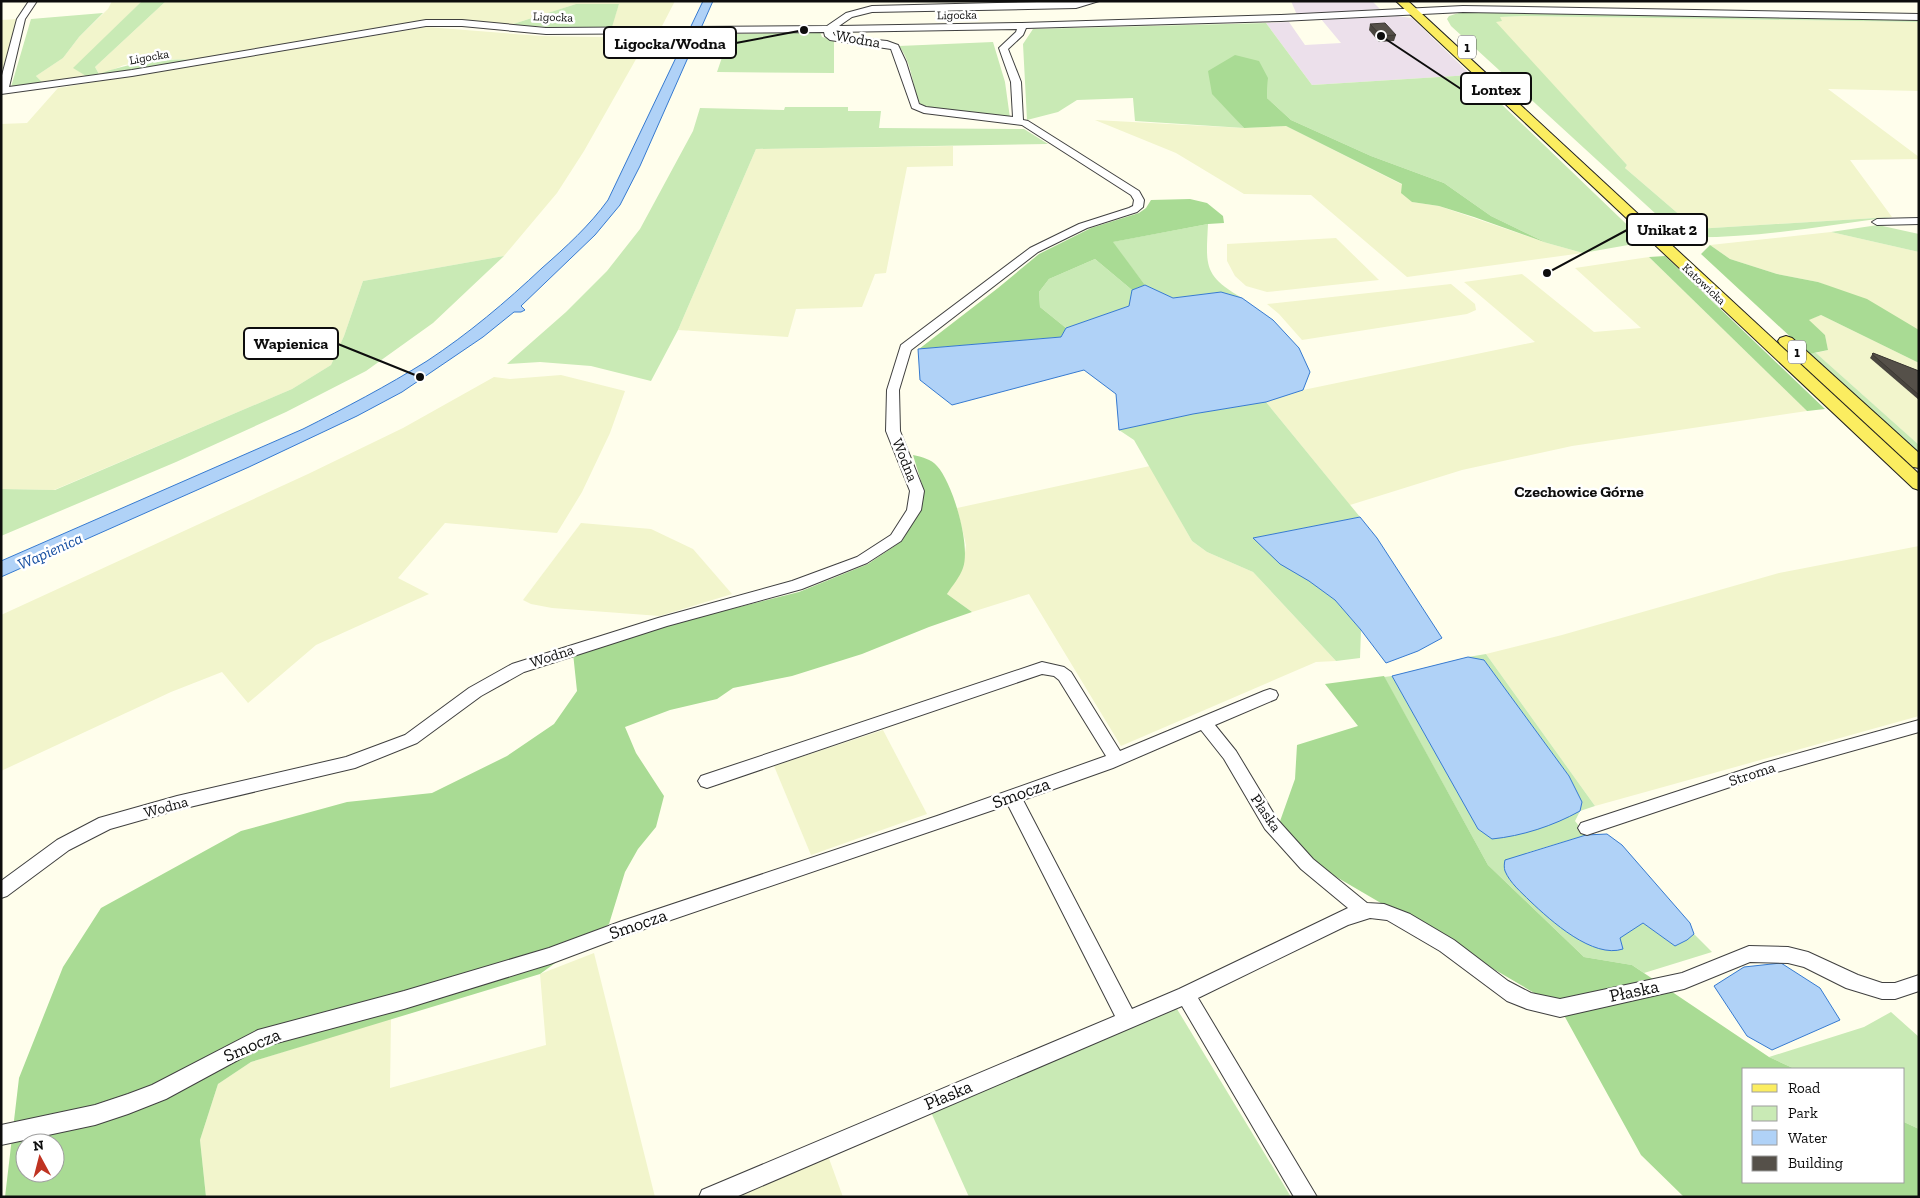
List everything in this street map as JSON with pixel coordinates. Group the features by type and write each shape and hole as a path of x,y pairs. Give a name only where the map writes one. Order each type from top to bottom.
{"main road":[{"name":"Katowicka","path":"1414,6 1919,463"},
{"name":"Katowicka","path":"1414,6 1919,484"}],"street":[{"path":"2,91 21,19 33,1"},
{"name":"Wodna","path":"1,892 63,845 105,823 349,762 411,739 475,692 518,668 663,622 797,586 862,560 896,538 914,510 917,491 893,431 893,390 905,348 1034,250 1083,226 1138,207 1139,200 1135,194 1102,171 1018,121 924,110 915,106 908,89 901,57 895,47 887,44 833,38 828,34 828,29 849,15 872,9 1076,5 1095,1"},
{"path":"1640,1 1653,13"},
{"name":"Ligocka","path":"2,91 132,73 426,23 462,23 546,31 1022,26 1282,18 1414,6 1653,13 1919,17"},
{"path":"1018,121 1016,82 1003,48 1020,33 1022,26"},
{"path":"1877,222 1919,221"},
{"path":"708,780 1042,668 1058,671 1065,676 1116,759"},
{"name":"Smocza","path":"1,1136 42,1124 95,1114 128,1104 158,1092 258,1039 404,1000 550,956 631,925 1116,759 1270,695"},
{"name":"Płaska","path":"1204,722 1230,755 1270,824 1307,864 1364,911"},
{"name":"Stroma","path":"1587,828 1764,769 1919,726"},
{"path":"1012,796 1127,1020"},
{"name":"Płaska","path":"710,1197 1127,1020 1364,911 1388,912 1452,949 1496,985 1542,1006 1560,1008 1684,981 1749,954 1788,955 1808,960 1853,982 1882,991 1895,991 1919,983"},
{"path":"1186,994 1306,1197"}],"shaded area":[{"path":"1291,1 1372,1 1380,9 1297,15"},
{"path":"1397,16 1412,18 1471,75 1312,85 1266,23 1289,22 1305,45 1341,43 1321,19"}],"green space":[{"path":"112,1 142,1 74,68 86,76 42,82 36,76 63,58 79,37 108,9"},
{"path":"142,1 166,1 95,67 99,74 145,62 192,60 86,76 73,68"},
{"path":"166,1 675,1 661,28 611,28 619,4 576,4 510,25 427,21 398,24 192,60 169,59 124,65 100,75 95,67"},
{"path":"576,4 619,4 612,27 510,25"},
{"path":"1462,12 1919,19 1919,22 1524,16 1500,17 1502,21 1496,22 1627,165 1625,168 1696,229 1892,217 1760,234 1681,237 1451,26 1447,19 1449,16"},
{"path":"103,13 79,37 63,58 36,76 42,82 11,87 31,19"},
{"path":"1500,17 1919,22 1919,91 1828,89 1919,157 1919,159 1850,160 1892,217 1696,229 1625,168 1627,165 1495,22"},
{"path":"18,19 1,75 1,20"},
{"path":"1266,23 1312,85 1471,75 1645,242 1583,253 1547,243 1491,216 1444,183 1371,156 1291,120 1267,98 1268,78 1231,113 1244,128 1135,121 1133,98 1077,100 1058,112 1027,120 1023,44 1033,29"},
{"path":"427,27 541,36 648,38 584,151 557,193 504,256 363,281 344,336 331,365 292,389 54,490 1,489 1,124 27,123 58,88"},
{"path":"820,32 822,37 834,40 834,73 717,72 730,34"},
{"path":"993,42 1005,82 1010,118 926,107 920,104 907,60 899,46"},
{"path":"1235,55 1259,61 1268,78 1267,98 1291,120 1371,156 1444,183 1491,216 1547,243 1439,206 1412,202 1401,193 1402,184 1286,126 1244,128 1212,94 1208,71"},
{"path":"785,107 848,107 848,111 881,111 879,128 1024,129 1048,144 756,149 678,330 651,381 591,366 540,362 507,364 566,312 607,271 640,229 693,131 700,108 784,110"},
{"path":"1095,120 1244,128 1286,126 1403,185 1412,202 1439,206 1547,243 1583,253 1407,277 1311,195 1244,194 1176,153"},
{"path":"953,146 953,166 907,167 886,273 875,274 862,307 796,309 788,337 678,330 756,149"},
{"path":"1190,199 1207,203 1223,216 1224,223 1208,224 1113,242 1145,285 1132,290 1095,259 1049,279 1039,292 1040,307 1066,328 1061,337 919,349 1039,254 1091,228 1139,213 1146,208 1151,200"},
{"path":"1208,224 1207,250 1210,268 1220,283 1242,298 1220,292 1173,298 1145,285 1112,242"},
{"path":"1878,225 1919,234 1919,252 1831,232"},
{"path":"1831,232 1919,252 1919,330 1818,282 1777,274 1730,259 1710,245"},
{"path":"1336,238 1379,280 1267,292 1246,286 1235,276 1227,261 1227,244"},
{"path":"1710,245 1730,259 1777,274 1818,282 1867,299 1919,330 1919,363 1821,315 1809,320 1825,335 1828,350 1809,354 1701,254"},
{"path":"504,256 433,323 366,371 286,412 176,462 1,536 1,489 55,490 292,389 331,365 344,336 363,281"},
{"path":"1665,256 1825,409 1807,411 1649,257"},
{"path":"1649,257 1807,411 1572,446 1462,470 1350,505 1266,402 1303,390 1535,342 1464,282 1522,274 1594,332 1641,328 1575,268"},
{"path":"1095,259 1132,290 1129,306 1066,328 1040,307 1039,292 1049,279"},
{"path":"1451,284 1475,304 1476,310 1467,314 1302,340 1279,314 1267,304"},
{"path":"1821,315 1919,363 1919,445 1816,353 1828,350 1825,335 1808,320"},
{"path":"1808,353 1816,353 1919,445 1919,453"},
{"path":"561,375 625,391 610,433 582,492 557,533 445,523 398,578 429,594 316,645 248,703 222,672 171,692 1,771 1,615 308,474 403,428 494,377 510,379"},
{"path":"1266,402 1360,517 1253,538 1335,600 1361,630 1360,658 1336,661 1253,572 1207,552 1192,541 1134,440 1119,430 1193,414"},
{"path":"913,455 935,464 949,486 963,531 965,558 962,571 947,594 972,612 862,654 792,676 733,688 717,699 670,710 625,727 636,753 664,796 656,827 638,849 625,872 609,924 540,974 251,1062 218,1084 200,1140 206,1197 5,1197 19,1078 63,967 101,908 241,831 347,802 432,793 507,756 554,724 577,691 573,653 683,621 799,592 868,564 902,541 919,512 923,488"},
{"path":"1150,466 1192,541 1207,552 1253,572 1336,661 1316,662 1121,746 1029,594 972,612 947,594 963,568 966,545 957,508"},
{"path":"581,523 651,529 693,549 732,594 660,616 552,608 531,604 523,600"},
{"path":"1919,546 1919,716 1595,806 1486,654 1562,635 1779,573"},
{"path":"1486,654 1595,806 1580,811 1575,821 1586,835 1526,853 1623,948 1619,938 1643,923 1675,946 1694,934 1712,952 1644,973 1632,965 1584,957 1488,865 1384,677 1392,676 1478,829 1582,802 1569,776 1484,660 1468,657"},
{"path":"1384,676 1488,865 1584,957 1632,965 1769,1057 1793,1068 1742,1068 1742,1183 1905,1183 1905,1122 1919,1129 1919,1197 1684,1197 1641,1155 1560,1008 1321,868 1279,824 1295,779 1297,745 1358,726 1325,684"},
{"path":"883,730 927,814 811,855 774,766"},
{"path":"594,953 655,1197 206,1197 200,1140 218,1084 251,1062 391,1018 390,1088 546,1045 540,974"},
{"path":"1177,1009 1291,1197 969,1197 930,1110"},
{"path":"1891,1012 1919,1037 1919,1129 1905,1122 1905,1068 1793,1068 1769,1057 1864,1027"},
{"path":"827,1153 843,1197 729,1197"}],"water":[{"path":"703,1 713,1 640,166 620,205 595,235 521,306 525,310 514,312 483,337 402,392 357,416 249,467 1,577 1,561 303,429 366,397 427,361 486,317 569,244 608,200"},
{"path":"1145,285 1173,298 1221,292 1242,298 1273,320 1299,348 1310,372 1303,390 1266,402 1193,414 1119,430 1116,394 1084,370 952,405 920,380 918,349 1061,337 1066,328 1129,306 1132,290"},
{"path":"1360,517 1377,538 1442,638 1418,651 1386,663 1335,600 1309,581 1280,564 1253,538"},
{"path":"1468,657 1484,660 1569,776 1582,802 1580,811 1537,829 1503,838 1492,839 1478,829 1392,676"},
{"path":"1607,834 1622,845 1690,923 1694,934 1687,940 1675,946 1643,923 1620,938 1623,949 1611,951 1599,949 1561,928 1516,887 1505,871 1505,860 1586,835"},
{"path":"1781,963 1820,988 1840,1020 1772,1050 1747,1036 1714,986 1744,967"}],"building":[{"path":"1385,23 1396,35 1381,36 1370,24"},
{"path":"1872,354 1919,371 1919,395"}],"place":[{"name":"Ligocka/Wodna","path":"804,30"},
{"name":"Lontex","path":"1381,36"},
{"name":"Unikat 2","path":"1547,273"},
{"name":"Wapienica","path":"420,377"}],"district":[{"name":"Czechowice Górne","path":"1579,491"}]}
